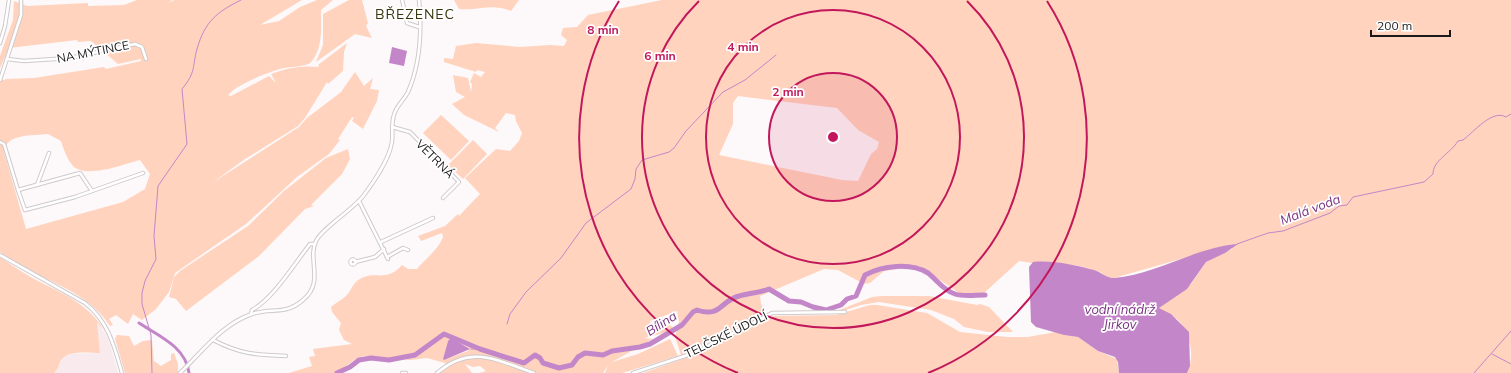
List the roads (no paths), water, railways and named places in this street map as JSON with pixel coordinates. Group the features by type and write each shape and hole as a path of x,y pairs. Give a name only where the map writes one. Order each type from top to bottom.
{"street":[{"path":"0,44 5,26 9,0"},
{"path":"0,80 21,15 21,0"},
{"path":"402,0 407,24 419,26"},
{"path":"180,373 224,329 251,314 284,310 297,305 307,297 315,280 315,244 320,235 360,201 385,161 390,148 394,113 409,90 419,57 421,46 419,0"},
{"path":"405,12 419,12"},
{"name":"NA MÝTINCE","path":"7,59 24,61 70,58 134,44 142,48 146,59"},
{"name":"VĚTRNÁ","path":"392,127 410,132 459,182 443,198"},
{"path":"0,142 4,144 25,210 92,191 143,173"},
{"path":"36,186 49,153"},
{"path":"18,190 80,173 92,191"},
{"path":"360,201 388,258 403,248 408,250"},
{"path":"381,242 434,218"},
{"path":"251,314 252,310 280,284 310,244 315,244"},
{"path":"355,262 375,257 384,249"},
{"path":"0,255 85,303 95,311 109,332 122,373"},
{"name":"TELČSKÉ ÚDOLÍ","path":"633,373 694,353 772,313 845,312"},
{"path":"213,340 232,350 243,351 255,355 286,356"},
{"path":"437,373 452,362 470,356 492,359 534,373"}],"water":[{"path":"392,47 407,51 404,66 389,63"},
{"name":"vodní nádrž Jirkov","path":"1238,244 1225,253 1206,262 1187,289 1159,308 1171,314 1189,332 1190,366 1187,373 1119,373 1118,362 1115,357 1098,351 1078,337 1064,335 1036,327 1031,322 1029,267 1033,262 1056,262 1072,265 1094,270 1108,277 1114,278 1145,272 1207,250"},
{"path":"451,338 470,349 444,360 448,341"}],"waterway":[{"path":"152,373 151,335 142,304 142,293 145,281 156,259 154,236 158,186 187,144 182,89 192,74 200,39 213,18 241,0"},
{"path":"507,324 510,314 526,292 561,258 586,223 631,189 635,179 636,169 642,160 669,152 674,148 686,131 723,92 745,80 776,55"},
{"name":"Malá voda","path":"1237,244 1268,233 1283,231 1330,213 1339,206 1347,205 1353,197 1424,182 1433,174 1439,161 1455,146 1458,141 1463,140 1483,122 1495,116 1501,115 1506,117 1511,114"},
{"name":"Bílina","path":"337,373 350,367 359,360 371,358 389,360 415,355 444,334 480,349 524,363 535,355 540,358 543,363 559,368 572,365 578,357 585,353 603,355 612,351 650,344 682,325 693,312 697,310 711,312 720,308 733,298 769,289 789,301 801,302 826,310 841,305 847,299 856,296 865,275 879,269 896,266 913,267 928,273 940,285 958,295 985,295"},
{"path":"139,323 177,349 183,356 189,373"},
{"path":"1474,373 1511,331"},
{"name":"Bílina","path":"471,349 480,349"},
{"path":"1492,354 1511,364"}],"district":[{"name":"BŘEZENEC","path":"415,14"}]}
